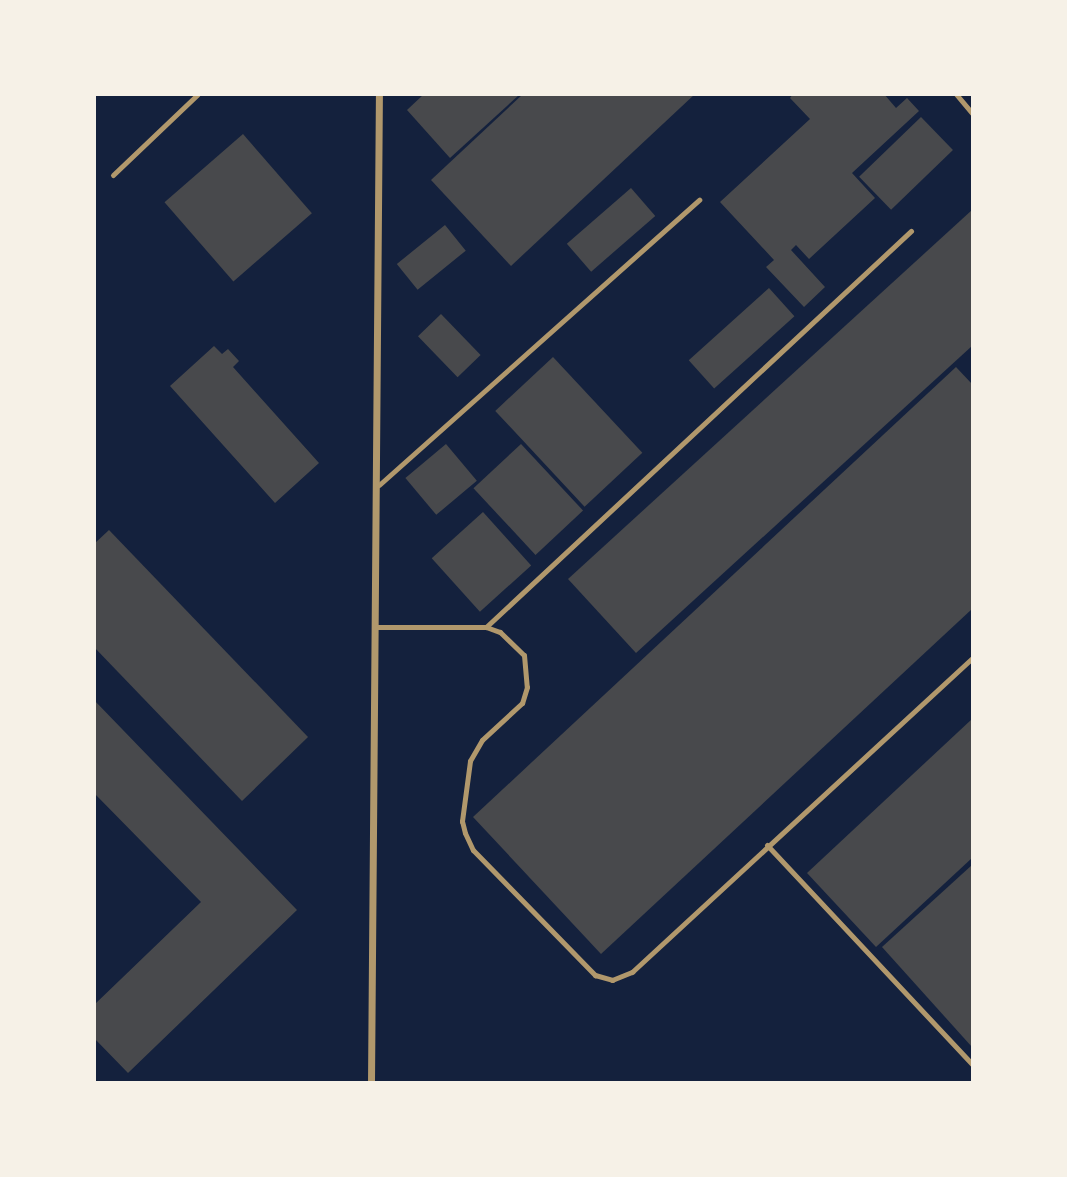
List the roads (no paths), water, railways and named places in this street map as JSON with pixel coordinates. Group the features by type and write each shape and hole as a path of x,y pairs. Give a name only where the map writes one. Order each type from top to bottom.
{"street":[{"path":"371,1083 375,627 379,485 379,94"}],"lane":[{"path":"113,175 198,94"},
{"path":"956,94 972,113"},
{"path":"379,485 699,200"},
{"path":"486,627 911,231"},
{"path":"375,627 486,627 500,632 524,655 527,687 513,714 482,740 470,761 462,821 465,833 473,850 595,975 612,980 632,972 972,658"},
{"path":"767,845 972,1064"}]}
